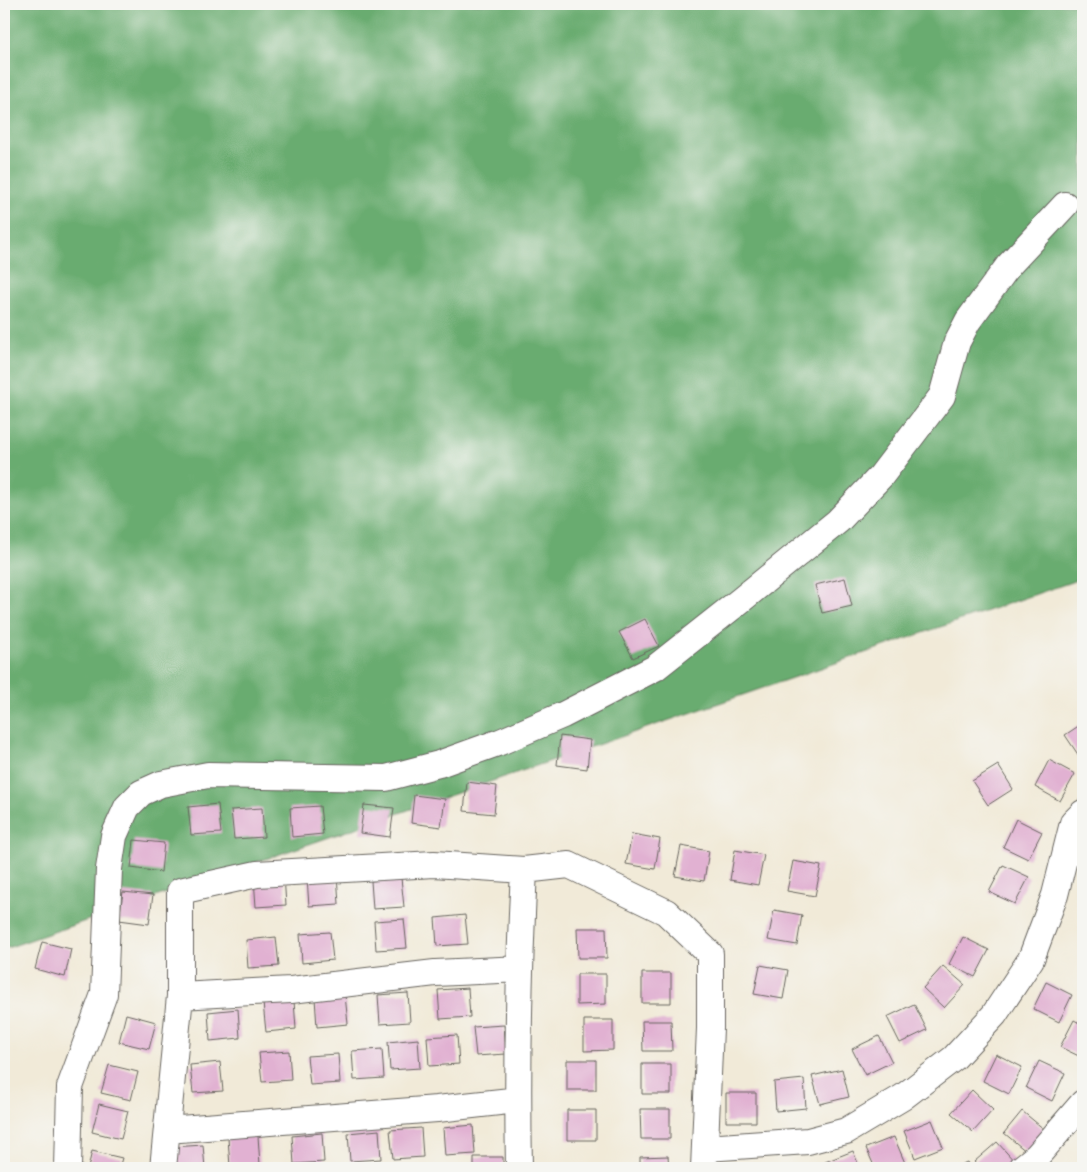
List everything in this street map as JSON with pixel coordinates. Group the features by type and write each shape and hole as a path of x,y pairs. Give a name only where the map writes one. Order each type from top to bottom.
{"street":[{"path":"68,1168 70,1087 104,994 109,869 114,836 128,807 141,793 161,784 208,775 386,778 439,764 500,742 563,715 655,668 838,521 881,476 942,396 957,342 968,321 1009,265 1065,205"},
{"path":"163,1168 180,996 180,891 257,874 434,864 524,870 569,865 666,912 710,954 710,1028 705,1158 808,1141 846,1131 903,1097 954,1058 994,1015 1031,959 1055,895 1073,823 1083,813"},
{"path":"519,1168 519,968 524,870"},
{"path":"180,996 291,990 435,973 519,968"},
{"path":"167,1130 437,1109 518,1100"},
{"path":"1022,1168 1037,1156 1083,1103"}],"green space":[{"path":"4,4 1083,4 1083,578 4,949"}],"building":[{"path":"845,578 852,606 822,613 815,585"},
{"path":"645,619 659,646 633,658 619,632"},
{"path":"1083,723 1083,758 1081,759 1065,735"},
{"path":"560,736 590,740 587,769 557,765"},
{"path":"1049,760 1075,774 1060,801 1035,787"},
{"path":"998,765 1013,789 988,805 972,781"},
{"path":"467,782 497,786 494,814 464,811"},
{"path":"414,795 445,799 441,827 411,823"},
{"path":"218,804 221,833 191,835 188,807"},
{"path":"364,805 394,808 390,837 360,833"},
{"path":"320,806 323,834 292,837 290,808"},
{"path":"262,808 264,837 234,839 231,810"},
{"path":"1016,819 1042,832 1028,859 1003,847"},
{"path":"632,834 660,839 655,869 626,864"},
{"path":"134,840 164,843 161,872 131,868"},
{"path":"681,846 709,851 704,881 675,876"},
{"path":"735,850 764,855 758,885 730,880"},
{"path":"793,861 821,866 815,896 787,891"},
{"path":"1003,865 1029,877 1015,904 989,892"},
{"path":"337,875 339,904 309,906 307,878"},
{"path":"284,876 286,905 256,907 254,878"},
{"path":"401,878 404,907 373,909 371,881"},
{"path":"123,892 153,895 149,924 119,920"},
{"path":"774,910 802,915 797,945 768,940"},
{"path":"465,915 468,944 437,946 435,918"},
{"path":"404,919 407,948 376,950 374,921"},
{"path":"577,928 606,928 607,958 578,958"},
{"path":"330,932 333,960 302,963 300,934"},
{"path":"276,937 279,966 248,968 246,940"},
{"path":"963,937 989,950 975,977 949,964"},
{"path":"42,942 71,949 65,977 35,969"},
{"path":"760,965 788,970 783,999 754,994"},
{"path":"943,966 965,985 944,1008 923,988"},
{"path":"642,973 671,973 671,1003 642,1003"},
{"path":"577,974 606,974 606,1004 577,1005"},
{"path":"1046,982 1072,995 1059,1022 1033,1009"},
{"path":"468,988 470,1017 440,1019 438,990"},
{"path":"408,993 410,1022 380,1024 378,995"},
{"path":"345,995 348,1024 317,1027 315,998"},
{"path":"294,1001 296,1029 266,1032 263,1003"},
{"path":"914,1004 927,1030 900,1043 887,1017"},
{"path":"238,1009 240,1038 210,1041 208,1012"},
{"path":"126,1014 156,1022 149,1049 119,1042"},
{"path":"584,1020 613,1020 613,1050 584,1051"},
{"path":"1074,1020 1083,1025 1083,1058 1060,1047"},
{"path":"642,1021 671,1021 672,1051 643,1051"},
{"path":"504,1025 506,1054 476,1056 473,1027"},
{"path":"457,1035 459,1064 429,1066 427,1037"},
{"path":"879,1036 892,1062 865,1075 852,1049"},
{"path":"418,1039 420,1068 390,1070 388,1042"},
{"path":"382,1049 384,1078 354,1080 352,1051"},
{"path":"289,1051 291,1080 262,1082 259,1053"},
{"path":"338,1054 340,1083 310,1085 307,1056"},
{"path":"996,1054 1022,1067 1009,1094 983,1081"},
{"path":"567,1060 596,1060 596,1090 567,1090"},
{"path":"1039,1061 1065,1073 1052,1101 1026,1088"},
{"path":"220,1062 223,1091 193,1093 190,1065"},
{"path":"642,1064 671,1064 671,1094 642,1094"},
{"path":"109,1065 138,1072 131,1100 101,1093"},
{"path":"842,1069 849,1097 820,1104 812,1076"},
{"path":"804,1079 806,1108 776,1111 774,1082"},
{"path":"972,1090 993,1110 973,1132 951,1113"},
{"path":"726,1093 756,1093 756,1122 726,1122"},
{"path":"99,1104 128,1111 121,1139 92,1132"},
{"path":"640,1109 670,1109 670,1139 641,1139"},
{"path":"567,1110 596,1110 596,1140 567,1140"},
{"path":"1022,1111 1045,1130 1027,1152 1004,1133"},
{"path":"932,1120 943,1147 915,1158 904,1131"},
{"path":"473,1125 475,1154 445,1156 443,1128"},
{"path":"421,1128 423,1157 393,1159 390,1130"},
{"path":"379,1130 381,1159 350,1161 348,1133"},
{"path":"322,1133 324,1162 294,1164 292,1136"},
{"path":"258,1136 260,1165 230,1167 228,1138"},
{"path":"894,1137 905,1163 893,1168 875,1168 866,1148"},
{"path":"997,1142 1016,1163 1011,1168 980,1168 974,1162"},
{"path":"203,1145 205,1168 175,1168 173,1147"},
{"path":"92,1151 122,1158 119,1168 88,1168"},
{"path":"853,1151 860,1168 827,1168 825,1162"},
{"path":"668,1156 669,1168 640,1168 640,1157"},
{"path":"474,1157 503,1157 503,1168 474,1168"},
{"path":"967,1162 970,1168 953,1168"}]}
